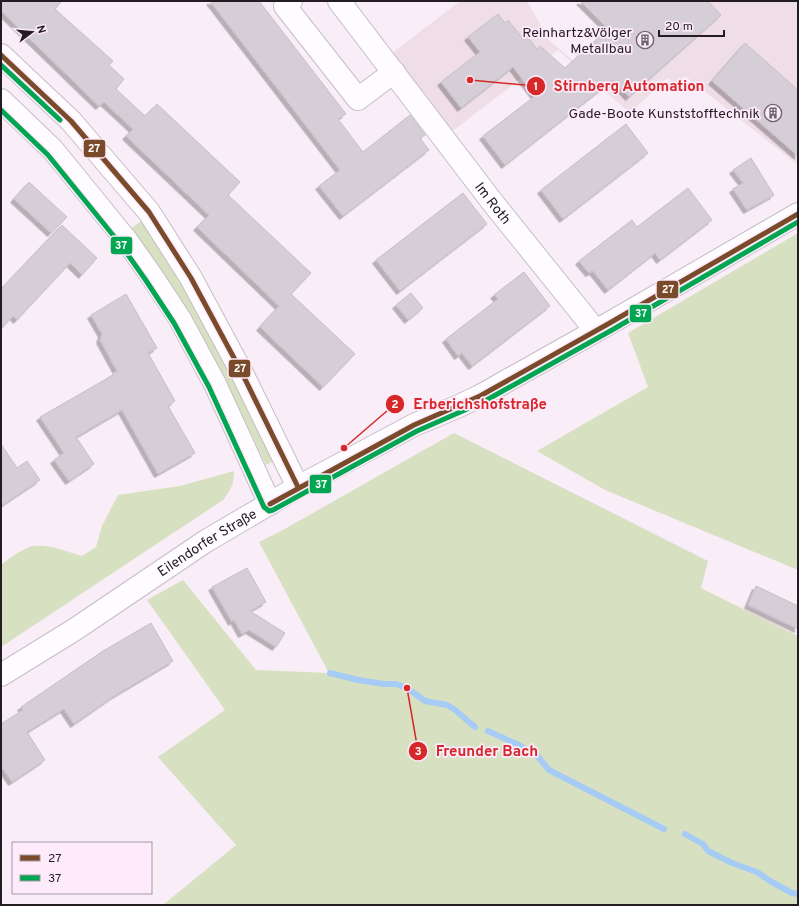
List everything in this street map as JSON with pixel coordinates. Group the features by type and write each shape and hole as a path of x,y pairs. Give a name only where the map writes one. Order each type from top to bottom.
{"street":[{"path":"292,1 285,6 358,99 394,72"},
{"name":"Im Roth","path":"339,1 494,203 596,330"},
{"path":"1,55 71,121 149,212 191,278 213,318 241,371 298,488"},
{"path":"1,100 53,150 127,241 151,275 180,319 215,384 270,504"},
{"name":"Eilendorfer Straße","path":"1,675 74,630 206,541 298,488 414,425 480,396 798,214"}],"shaded area":[{"path":"460,1 527,1 549,40 573,61 638,1 798,1 798,165 685,76 675,84 667,78 630,113 558,50 450,133 391,54"}],"green space":[{"path":"141,221 206,322 274,461 266,465 197,326 128,231"},
{"path":"798,233 798,570 605,490 537,451 648,387 628,333"},
{"path":"454,433 708,561 701,588 798,636 798,905 163,905 236,845 158,757 225,710 147,600 183,580 256,670 329,673 259,542"},
{"path":"234,471 232,487 223,500 1,647 1,565 21,551 33,546 51,547 82,556 96,547 102,526 118,495 180,486"}],"building":[{"path":"1,1 62,1 55,9 113,61 109,65 124,79 116,89 145,116 157,104 240,182 228,195 311,273 291,294 355,354 323,387 260,327 279,306 197,227 209,215 126,136 133,129 104,102 99,106 1,11"},
{"path":"210,1 259,1 346,114 338,119 363,152 410,115 425,135 420,138 429,150 343,216 319,186 340,170"},
{"path":"580,1 708,1 721,15 629,97 613,80 505,165 483,136 535,96 513,67 461,108 441,82 480,52 468,37 498,14 505,23 508,20 523,39 527,36 537,49 540,46 565,68 608,29"},
{"name":"Gade-Boote Kunststofftechnik","path":"745,43 798,90 798,156 712,81"},
{"path":"626,124 648,153 563,219 541,190"},
{"path":"751,158 774,195 747,210 733,189 743,183 733,170"},
{"path":"29,182 67,217 51,233 14,199"},
{"path":"688,188 712,220 660,260 655,253 608,290 593,271 589,273 579,261 632,220 637,227"},
{"path":"463,193 487,224 400,291 376,260"},
{"path":"62,225 97,258 82,275 70,263 17,320 13,316 1,329 1,289"},
{"path":"524,272 550,306 472,366 462,353 458,356 446,339 498,299 494,295"},
{"path":"411,293 423,308 408,320 396,305"},
{"path":"126,294 157,348 148,353 175,401 168,406 195,453 158,474 122,410 76,437 94,464 69,481 54,460 64,453 40,417 113,375 112,374 117,371 100,340 102,334 91,315"},
{"path":"1,444 17,468 27,461 40,480 1,506"},
{"path":"247,568 266,602 250,611 285,633 276,647 249,630 242,634 234,620 232,622 212,587"},
{"path":"756,586 798,606 798,629 748,605"},
{"path":"151,623 173,661 114,696 74,724 64,709 27,732 45,760 12,782 1,766 1,724 23,710 21,707 103,651"}],"waterway":[{"path":"330,673 358,680 384,684 396,684 407,688 425,701 447,705 454,709 475,727"},
{"path":"488,731 535,753 549,770 664,829"},
{"path":"685,834 703,844 708,851 732,863 757,872 792,893 798,894"}],"transit line":[{"name":"27","path":"1,55 71,121 149,212 191,278 241,371 298,487"},
{"name":"37","path":"1,65 60,120"},
{"name":"37","path":"1,110 48,155 121,245 145,279 174,323 209,387 264,507 269,511 417,431 483,402 612,330 798,222"},
{"name":"27","path":"270,504 414,425 480,396 798,214"}],"place":[{"name":"Reinhartz&Völger Metallbau","path":"645,40"},
{"name":"Stirnberg Automation","path":"470,80"},
{"name":"Gade-Boote Kunststofftechnik","path":"773,113"},
{"name":"Erberichshofstraße","path":"344,448"},
{"name":"Freunder Bach","path":"407,688"}]}
